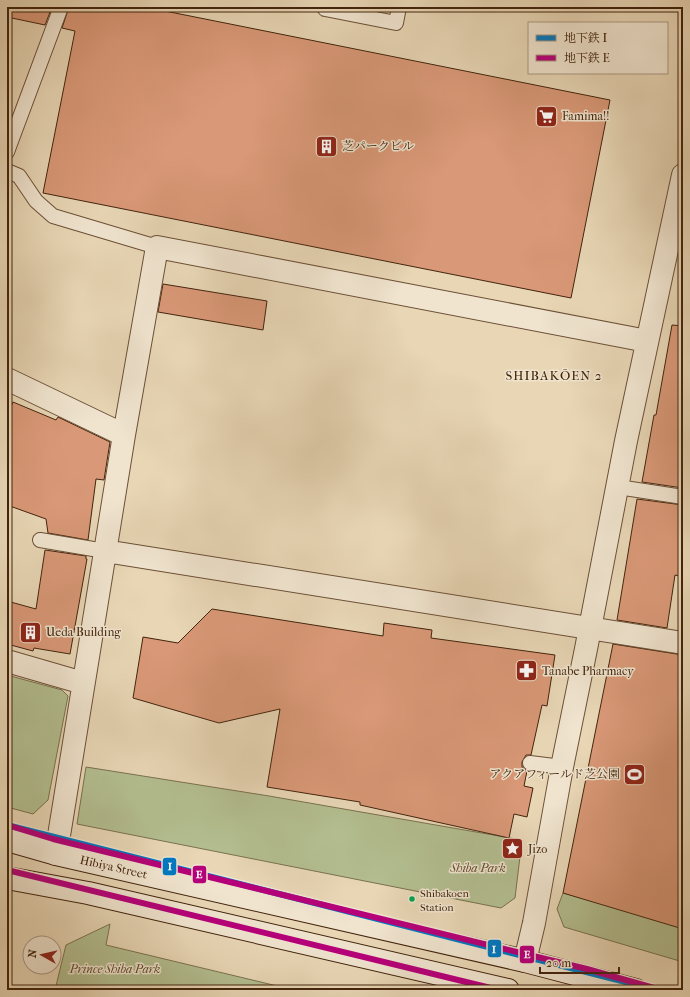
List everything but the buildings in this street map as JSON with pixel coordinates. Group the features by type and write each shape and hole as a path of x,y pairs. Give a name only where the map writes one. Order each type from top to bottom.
{"street":[{"path":"525,961 618,487 683,177"},
{"path":"56,854 83,682 156,247 648,341"},
{"path":"7,379 124,435"},
{"path":"105,551 683,643"},
{"path":"7,661 83,682"},
{"name":"Hibiya Street","path":"7,840 56,854 525,961 636,990"},
{"path":"7,880 88,893 508,990"}],"lane":[{"path":"7,152 61,7"},
{"path":"326,7 325,9 396,23 399,7"},
{"path":"7,171 19,176 36,201 53,216 156,247"},
{"path":"618,487 683,497"},
{"path":"40,540 105,551"},
{"path":"530,763 562,767"}],"green space":[{"path":"7,675 62,690 68,696 48,800 33,814 7,807"},
{"name":"Shiba Park","path":"86,767 269,796 522,840 515,898 501,908 77,824"},
{"path":"563,893 683,924 683,962 564,927 557,909"},
{"name":"Prince Shiba Park","path":"110,924 106,945 294,990 55,990 59,975 62,975 62,961 66,945"}],"metro line":[{"name":"I","path":"7,825 657,990"},
{"name":"E","path":"7,825 53,839 587,969 661,990"},
{"name":"E","path":"7,870 499,990"}],"place":[{"name":"Famima!!","path":"547,116"},
{"name":"芝パークビル","path":"326,146"},
{"name":"Ueda Building","path":"30,632"},
{"name":"Tanabe Pharmacy","path":"526,671"},
{"name":"アクアフィールド芝公園","path":"635,774"},
{"name":"Jizo","path":"513,849"},
{"name":"Shibakoen Station","path":"412,899"}],"district":[{"name":"SHIBAKŌEN 2","path":"554,375"}]}
